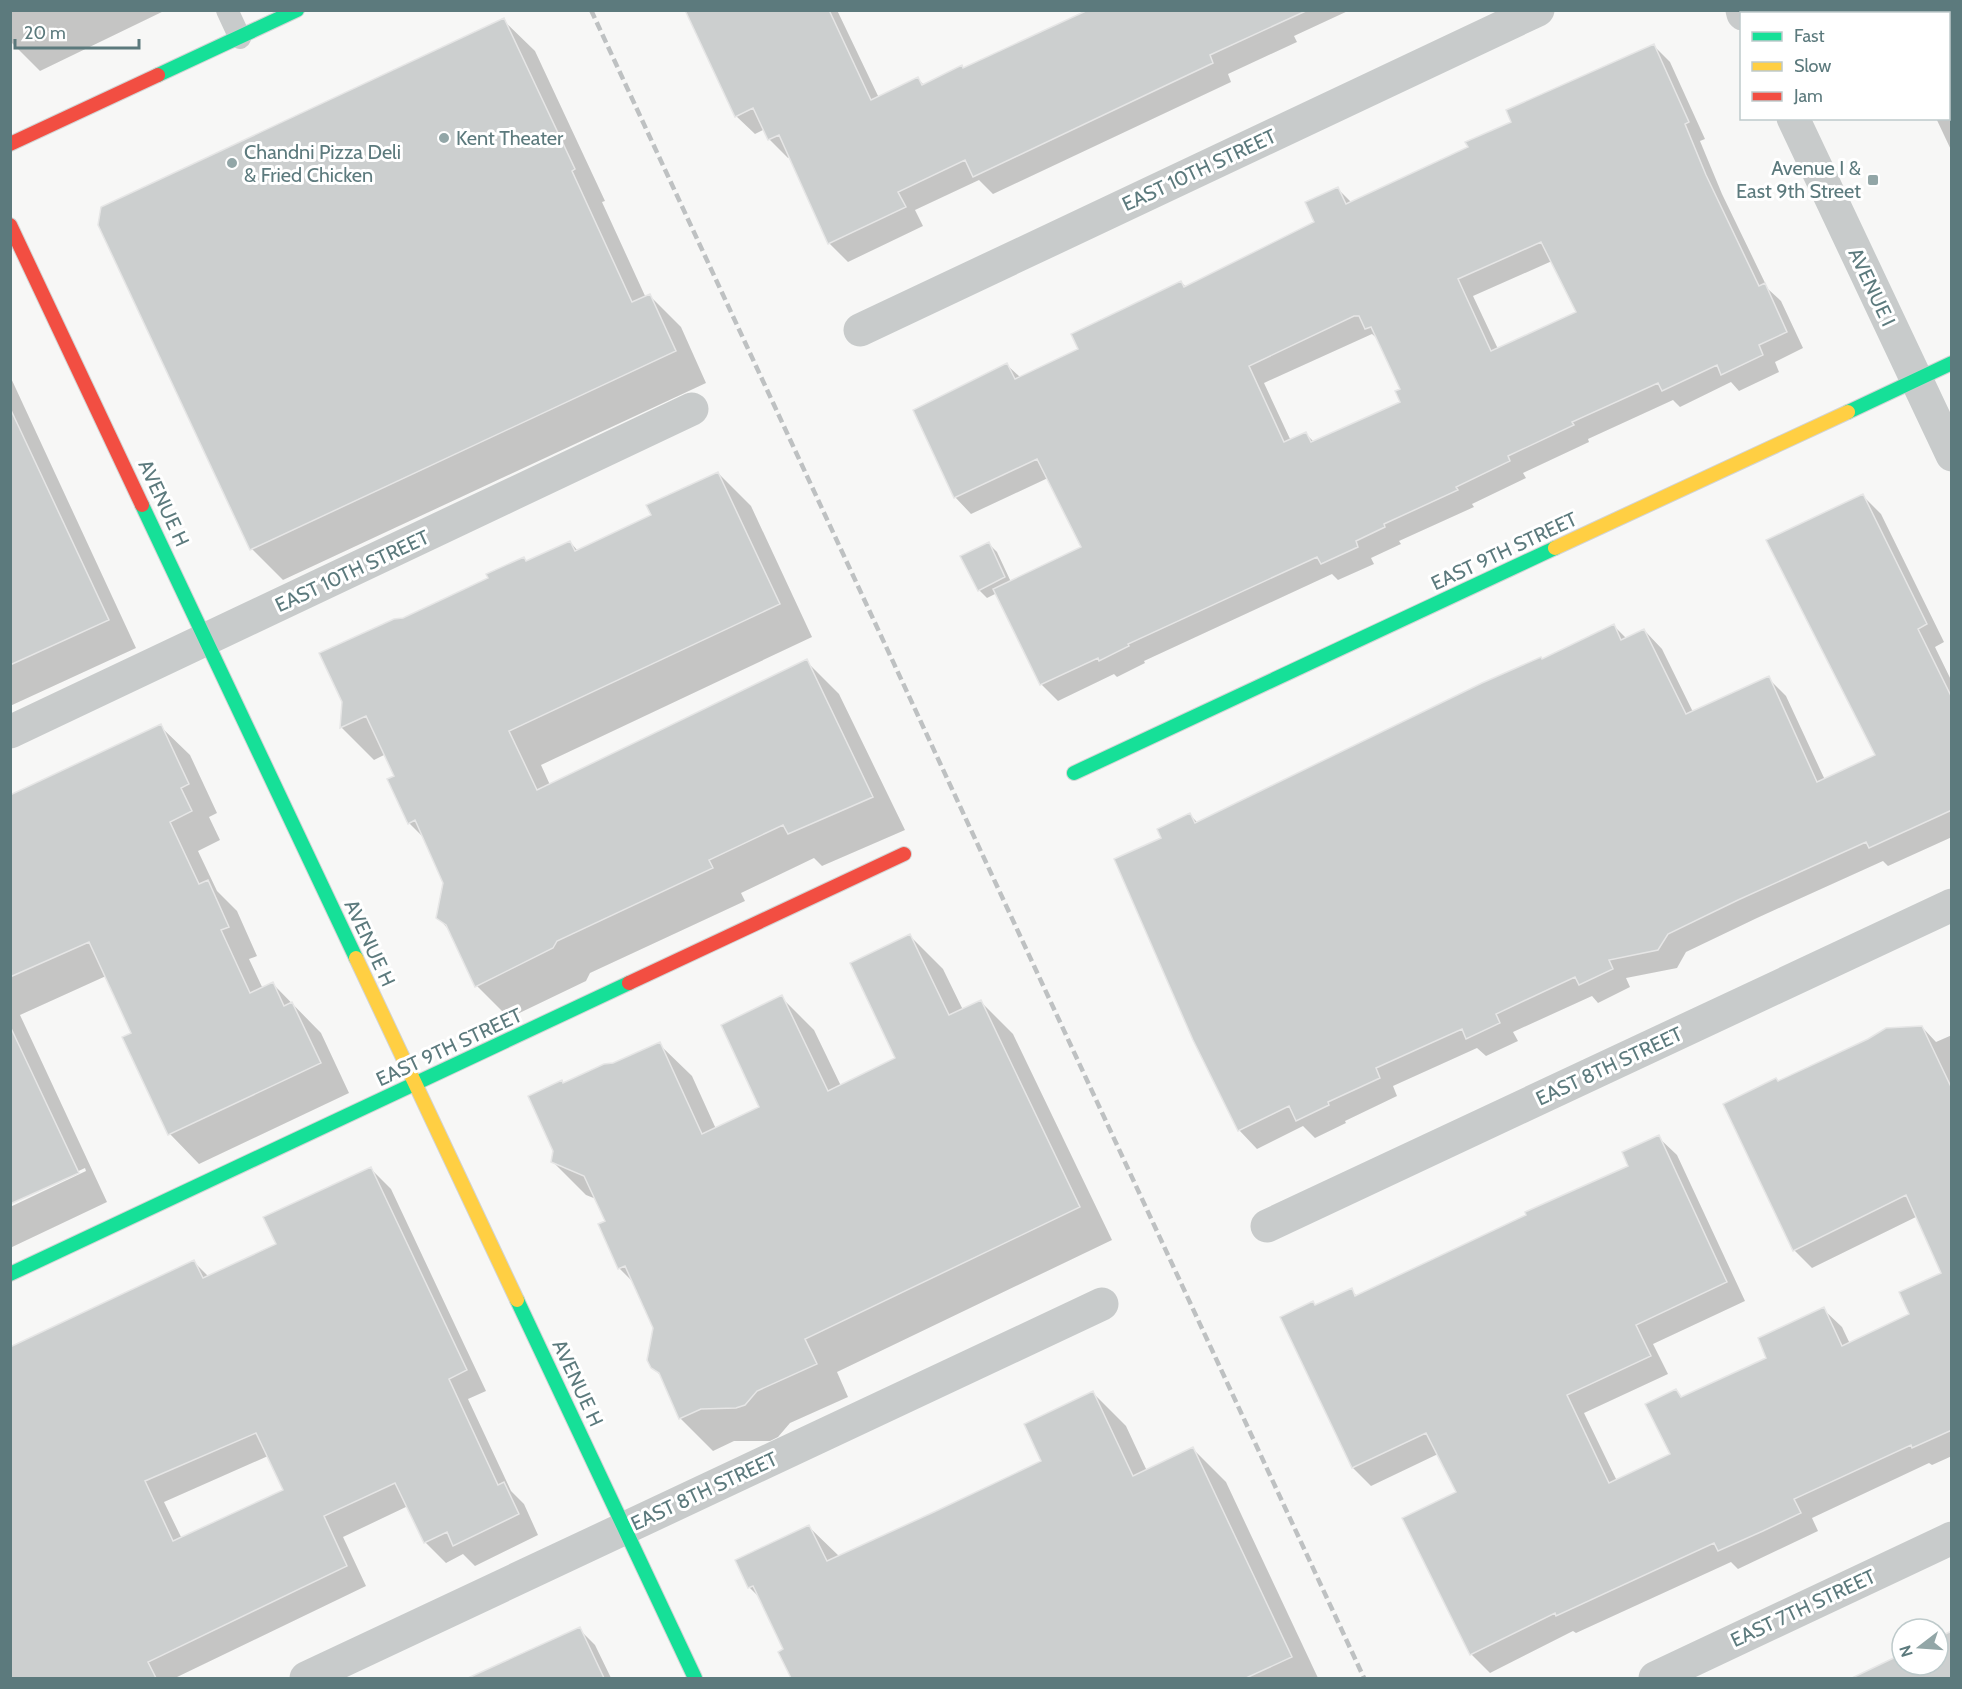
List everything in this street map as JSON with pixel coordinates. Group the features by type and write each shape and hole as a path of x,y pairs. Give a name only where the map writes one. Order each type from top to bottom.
{"street":[{"path":"10,144 297,10"},
{"name":"EAST 10TH STREET","path":"860,330 1538,10"},
{"name":"AVENUE I","path":"1794,120 1952,455"},
{"name":"AVENUE H","path":"10,225 696,1678"},
{"name":"EAST 9TH STREET","path":"1074,773 1952,363"},
{"name":"EAST 10TH STREET","path":"10,732 692,409"},
{"name":"EAST 9TH STREET","path":"10,1274 904,854"},
{"name":"EAST 8TH STREET","path":"1267,1226 1952,905"},
{"name":"EAST 8TH STREET","path":"306,1678 1102,1304"},
{"name":"EAST 7TH STREET","path":"1655,1678 1952,1538"}],"lane":[{"path":"227,10 240,38"}],"shaded area":[{"path":"1951,11 1951,87 1950,12 1820,12"}],"building":[{"path":"685,10 829,10 871,100 918,77 922,85 962,65 963,68 1088,10 1308,10 1210,55 1213,63 973,177 965,160 898,192 906,207 828,244 779,135 768,140 753,108 735,117"},
{"path":"504,18 575,169 572,171 632,302 650,294 676,351 250,550 98,225 101,207"},
{"path":"1654,44 1689,122 1685,124 1706,175 1759,286 1765,283 1787,332 1759,345 1763,355 1721,375 1717,365 1662,391 1658,383 1572,422 1574,425 1508,456 1510,461 1456,487 1458,490 1384,524 1385,527 1356,541 1358,547 1321,564 1317,557 1128,644 1129,646 1099,661 1098,658 1040,685 993,589 1081,547 1037,459 954,498 913,410 1007,363 1015,379 1078,349 1071,334 1181,281 1184,287 1314,222 1305,202 1338,187 1346,204 1468,147 1465,142 1511,122 1506,110","holes":["1541,242 1576,312 1491,351 1458,279","1354,316 1359,316 1365,329 1371,327 1400,389 1395,391 1400,402 1311,442 1306,432 1284,442 1249,366"]},
{"path":"10,408 109,620 10,665"},
{"path":"718,472 780,604 509,731 537,790 807,659 873,797 788,834 783,825 709,860 713,868 557,941 553,948 475,987 446,925 436,918 443,883 415,820 408,824 387,779 394,776 366,716 340,728 342,702 319,653 394,619 403,618 488,578 486,574 524,557 526,561 570,541 575,551 651,515 646,505"},
{"path":"1863,494 1927,624 1918,629 1952,698 1952,810 1869,848 1866,842 1738,900 1668,934 1658,950 1609,960 1613,969 1579,985 1575,977 1496,1014 1500,1023 1466,1039 1462,1029 1376,1068 1380,1078 1328,1102 1329,1105 1296,1121 1289,1106 1238,1131 1193,1040 1114,859 1161,838 1157,829 1190,813 1195,823 1482,683 1541,657 1542,659 1614,624 1621,640 1644,629 1686,714 1769,676 1817,782 1875,755 1766,540"},
{"path":"989,542 1005,577 978,591 960,556"},
{"path":"161,724 189,784 181,788 192,811 170,822 199,884 208,880 229,927 221,930 250,993 273,982 284,1006 292,1002 321,1063 168,1135 122,1037 131,1033 89,942 10,977 10,795"},
{"path":"910,934 949,1015 981,1000 1080,1207 805,1339 817,1364 757,1391 745,1405 736,1408 701,1409 679,1419 659,1373 651,1368 647,1360 653,1328 625,1266 618,1269 598,1224 605,1221 584,1176 551,1162 553,1151 528,1096 562,1080 563,1083 660,1042 702,1134 759,1107 721,1025 782,995 828,1091 895,1058 850,963"},
{"path":"10,1026 79,1173 10,1204"},
{"path":"1922,1026 1952,1089 1952,1430 1912,1448 1911,1445 1794,1499 1801,1513 1763,1531 1718,1551 1714,1543 1556,1616 1555,1613 1470,1655 1402,1518 1456,1492 1426,1433 1352,1468 1280,1317 1313,1301 1315,1305 1352,1288 1355,1296 1526,1215 1525,1212 1628,1166 1622,1152 1659,1135 1727,1282 1636,1325 1651,1356 1567,1395 1609,1483 1670,1454 1645,1404 1676,1389 1681,1397 1766,1358 1758,1338 1824,1307 1842,1346 1909,1314 1899,1292 1941,1273 1906,1195 1793,1251 1723,1104 1776,1078 1778,1081 1868,1039 1886,1028"},
{"path":"371,1167 467,1370 449,1379 498,1485 504,1482 519,1514 453,1546 447,1532 424,1543 395,1483 324,1516 347,1566 148,1662 156,1678 10,1678 10,1347 194,1260 203,1278 276,1244 263,1217","holes":["256,1433 283,1490 173,1541 145,1481"]},
{"path":"1093,1391 1133,1476 1193,1447 1292,1657 1246,1678 791,1678 778,1652 783,1649 753,1586 748,1588 735,1560 809,1525 827,1561 934,1512 1041,1461 1024,1424"},
{"path":"580,1627 604,1678 468,1678"},
{"path":"1952,1631 1952,1678 1852,1678 1890,1660 1890,1677 1950,1677 1950,1632"}],"railway":[{"path":"591,10 1364,1678"}],"traffic: fast":[{"path":"158,75 297,10"},
{"path":"1848,412 1952,363"},
{"path":"142,505 356,958"},
{"path":"1074,773 1555,548"},
{"path":"10,1274 629,983"},
{"path":"517,1300 695,1678"}],"traffic: slow":[{"path":"1555,548 1848,412"},
{"path":"356,958 517,1300"}],"traffic: jam":[{"path":"10,144 158,75"},
{"path":"10,225 142,505"},
{"path":"629,983 904,854"}],"place":[{"name":"Kent Theater","path":"444,138"},
{"name":"Chandni Pizza Deli & Fried Chicken","path":"232,163"},
{"name":"Avenue I & East 9th Street","path":"1873,180"}]}
